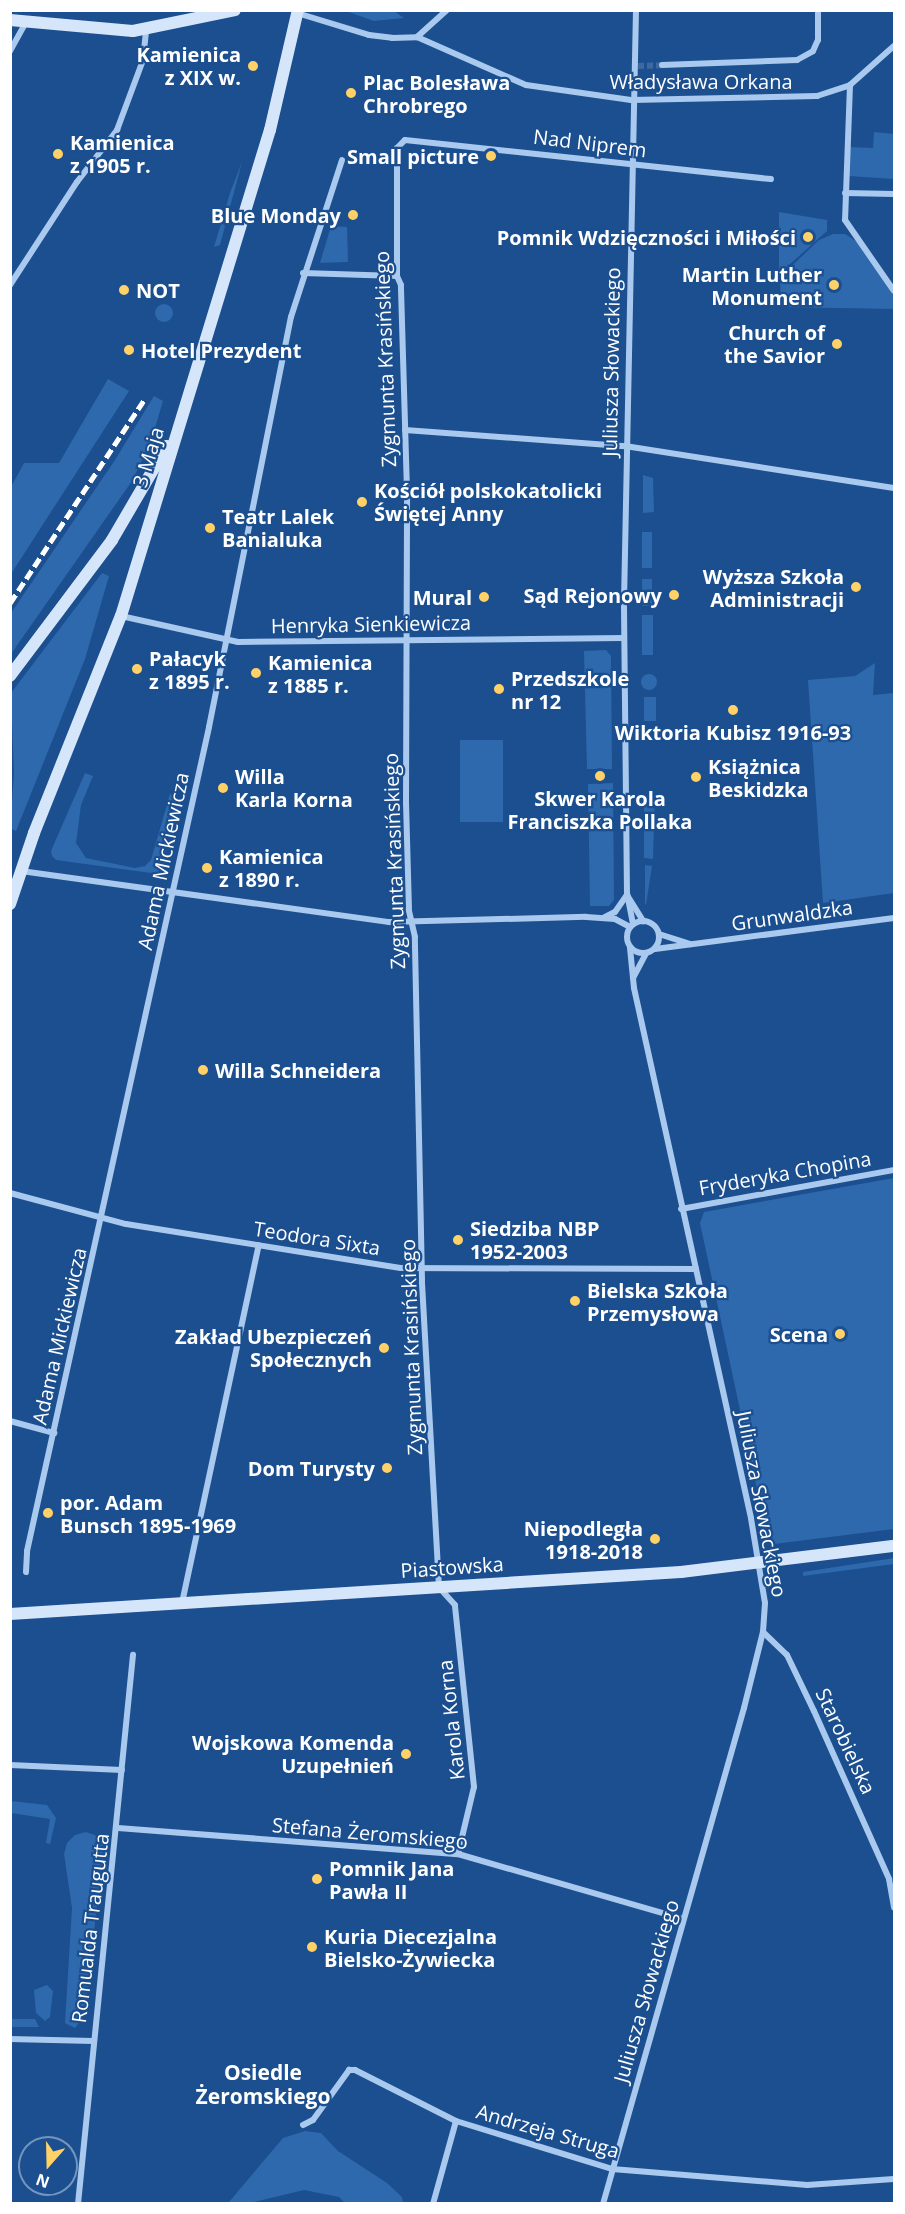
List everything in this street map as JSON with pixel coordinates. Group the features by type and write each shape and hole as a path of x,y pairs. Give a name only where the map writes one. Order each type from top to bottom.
{"street":[{"path":"10,20 92,30 146,30 235,10"},
{"path":"294,11 369,36 417,36 447,10"},
{"name":"Juliusza Słowackiego","path":"632,926 627,894 624,638 625,446 636,10"},
{"path":"662,65 797,60 813,51 818,40 818,10"},
{"name":"3 Maja","path":"10,904 20,870 121,616 270,130 294,11"},
{"path":"10,51 26,22"},
{"path":"10,285 77,182 117,130 143,60 146,30"},
{"name":"Władysława Orkana","path":"417,36 526,85 632,100 783,99 817,96 850,86"},
{"path":"894,46 850,86 845,193 845,220 894,291"},
{"name":"Nad Niprem","path":"405,140 771,179"},
{"name":"Zygmunta Krasińskiego","path":"405,140 399,144 396,155 396,276 401,285 405,430 408,641 406,803 412,922 422,1270 439,1587"},
{"name":"Adama Mickiewicza","path":"26,1572 27,1551 102,1219 227,641 291,317 303,273 342,160"},
{"path":"845,193 894,194"},
{"path":"303,273 396,276"},
{"path":"10,676 112,540 178,427"},
{"path":"405,430 625,446 894,488"},
{"name":"Henryka Sienkiewicza","path":"121,616 227,641 624,638"},
{"path":"20,870 173,893 412,922 604,918 632,926 644,921"},
{"path":"604,918 615,912 627,894 644,921 653,924 659,934 655,949 646,954 633,979"},
{"name":"Grunwaldzka","path":"655,949 894,918"},
{"path":"632,926 626,938 630,948 646,954"},
{"name":"Grunwaldzka","path":"659,934 694,945"},
{"name":"Juliusza Słowackiego","path":"603,2204 763,1632 765,1604 761,1564 681,1209 633,979 630,948"},
{"name":"Fryderyka Chopina","path":"681,1209 894,1170"},
{"name":"Teodora Sixta","path":"10,1193 102,1219 422,1270 696,1269"},
{"path":"182,1603 259,1245"},
{"path":"10,1420 54,1433"},
{"name":"Piastowska","path":"10,1614 761,1564 894,1546"},
{"name":"Karola Korna","path":"439,1587 455,1605 474,1787 458,1854"},
{"name":"Starobielska","path":"763,1632 787,1655 892,1879 894,1908"},
{"name":"Romualda Traugutta","path":"78,2204 93,2041 118,1828 133,1655"},
{"path":"10,1765 122,1770"},
{"name":"Stefana Żeromskiego","path":"118,1828 458,1854 683,1919"},
{"path":"10,2039 93,2041"},
{"name":"Andrzeja Struga","path":"303,2125 313,2120 349,2070 355,2070 456,2121 612,2169 807,2185 894,2179"},
{"path":"432,2204 456,2121"}],"shaded area":[{"path":"346,11 394,11 404,18 374,21"},
{"path":"874,132 894,134 894,179 848,176 849,147 873,148"},
{"path":"242,162 220,245 214,247 230,193"},
{"path":"779,212 827,220 827,231 779,274"},
{"path":"331,226 347,227 348,262 320,263"},
{"path":"833,234 845,234 859,243 894,296 894,309 781,307 780,277 819,240"},
{"path":"164,304 170,307 173,313 170,319 164,322 158,319 155,313 158,307"},
{"path":"108,379 129,391 11,574 11,487 24,463 59,463"},
{"path":"154,396 163,401 151,441 132,481 11,654 11,613 115,460"},
{"path":"643,475 653,478 654,512 643,513"},
{"path":"642,532 652,532 652,568 642,568"},
{"path":"102,573 109,576 85,659 16,831 10,828 14,774 11,693"},
{"path":"642,579 652,579 652,606 642,606"},
{"path":"642,615 653,615 653,655 642,655"},
{"path":"606,650 611,656 612,769 587,769 584,651"},
{"path":"875,663 873,695 894,693 894,893 823,903 808,680 855,676"},
{"path":"646,674 652,674 657,682 655,688 646,690 641,685 641,679"},
{"path":"644,697 656,697 656,721 644,721"},
{"path":"460,740 503,740 503,822 460,822"},
{"path":"85,773 93,776 81,805 76,843 86,858 135,868 145,866 151,860 170,794 177,796 158,874 56,860 52,856 51,851"},
{"path":"613,783 614,900 609,906 590,906 588,784"},
{"path":"655,793 653,859 644,858 644,797"},
{"path":"645,865 652,866 646,905 645,904"},
{"path":"894,1178 894,1529 774,1544 757,1489 700,1223 704,1212"},
{"path":"894,1558 894,1564 803,1576 803,1572"},
{"path":"11,1801 47,1805 56,1818 50,1844 46,1843 50,1819 11,1813"},
{"path":"86,1832 100,1837 104,1847 84,2016 75,2028 65,2023 72,1908 64,1854 67,1843 75,1835"},
{"path":"47,1985 53,1991 50,2017 45,2021 36,2013 34,1990"},
{"path":"11,2019 35,2019 39,2027 11,2027"},
{"path":"305,2131 321,2133 338,2151 387,2183 402,2197 403,2203 345,2203 339,2197 304,2190 250,2203 223,2203 229,2202 283,2138"}],"tunnel":[{"path":"638,66 662,65"}],"railway":[{"path":"10,603 144,400"}],"place":[{"name":"Kamienica z XIX w.","path":"253,66"},
{"name":"Plac Bolesława Chrobrego","path":"351,93"},
{"name":"Kamienica z 1905 r.","path":"58,154"},
{"name":"Small picture","path":"491,156"},
{"name":"Blue Monday","path":"353,215"},
{"name":"Pomnik Wdzięczności i Miłości","path":"808,237"},
{"name":"Martin Luther Monument","path":"834,285"},
{"name":"NOT","path":"124,290"},
{"name":"Church of the Savior","path":"837,344"},
{"name":"Hotel Prezydent","path":"129,350"},
{"name":"Kościół polskokatolicki Świętej Anny","path":"362,502"},
{"name":"Teatr Lalek Banialuka","path":"210,528"},
{"name":"Wyższa Szkoła Administracji","path":"856,587"},
{"name":"Sąd Rejonowy","path":"674,595"},
{"name":"Mural","path":"484,597"},
{"name":"Pałacyk z 1895 r.","path":"137,669"},
{"name":"Kamienica z 1885 r.","path":"256,673"},
{"name":"Przedszkole nr 12","path":"499,689"},
{"name":"Wiktoria Kubisz 1916-93","path":"733,710"},
{"name":"Skwer Karola Franciszka Pollaka","path":"600,776"},
{"name":"Książnica Beskidzka","path":"696,777"},
{"name":"Willa Karla Korna","path":"223,788"},
{"name":"Kamienica z 1890 r.","path":"207,868"},
{"name":"Willa Schneidera","path":"203,1070"},
{"name":"Siedziba NBP 1952-2003","path":"458,1240"},
{"name":"Bielska Szkoła Przemysłowa","path":"575,1301"},
{"name":"Scena","path":"840,1334"},
{"name":"Zakład Ubezpieczeń Społecznych","path":"384,1348"},
{"name":"Dom Turysty","path":"387,1468"},
{"name":"por. Adam Bunsch 1895-1969","path":"48,1513"},
{"name":"Niepodległa 1918-2018","path":"655,1539"},
{"name":"Wojskowa Komenda Uzupełnień","path":"406,1754"},
{"name":"Pomnik Jana Pawła II","path":"317,1879"},
{"name":"Kuria Diecezjalna Bielsko-Żywiecka","path":"312,1947"}],"district":[{"name":"Osiedle Żeromskiego","path":"263,2084"}]}
